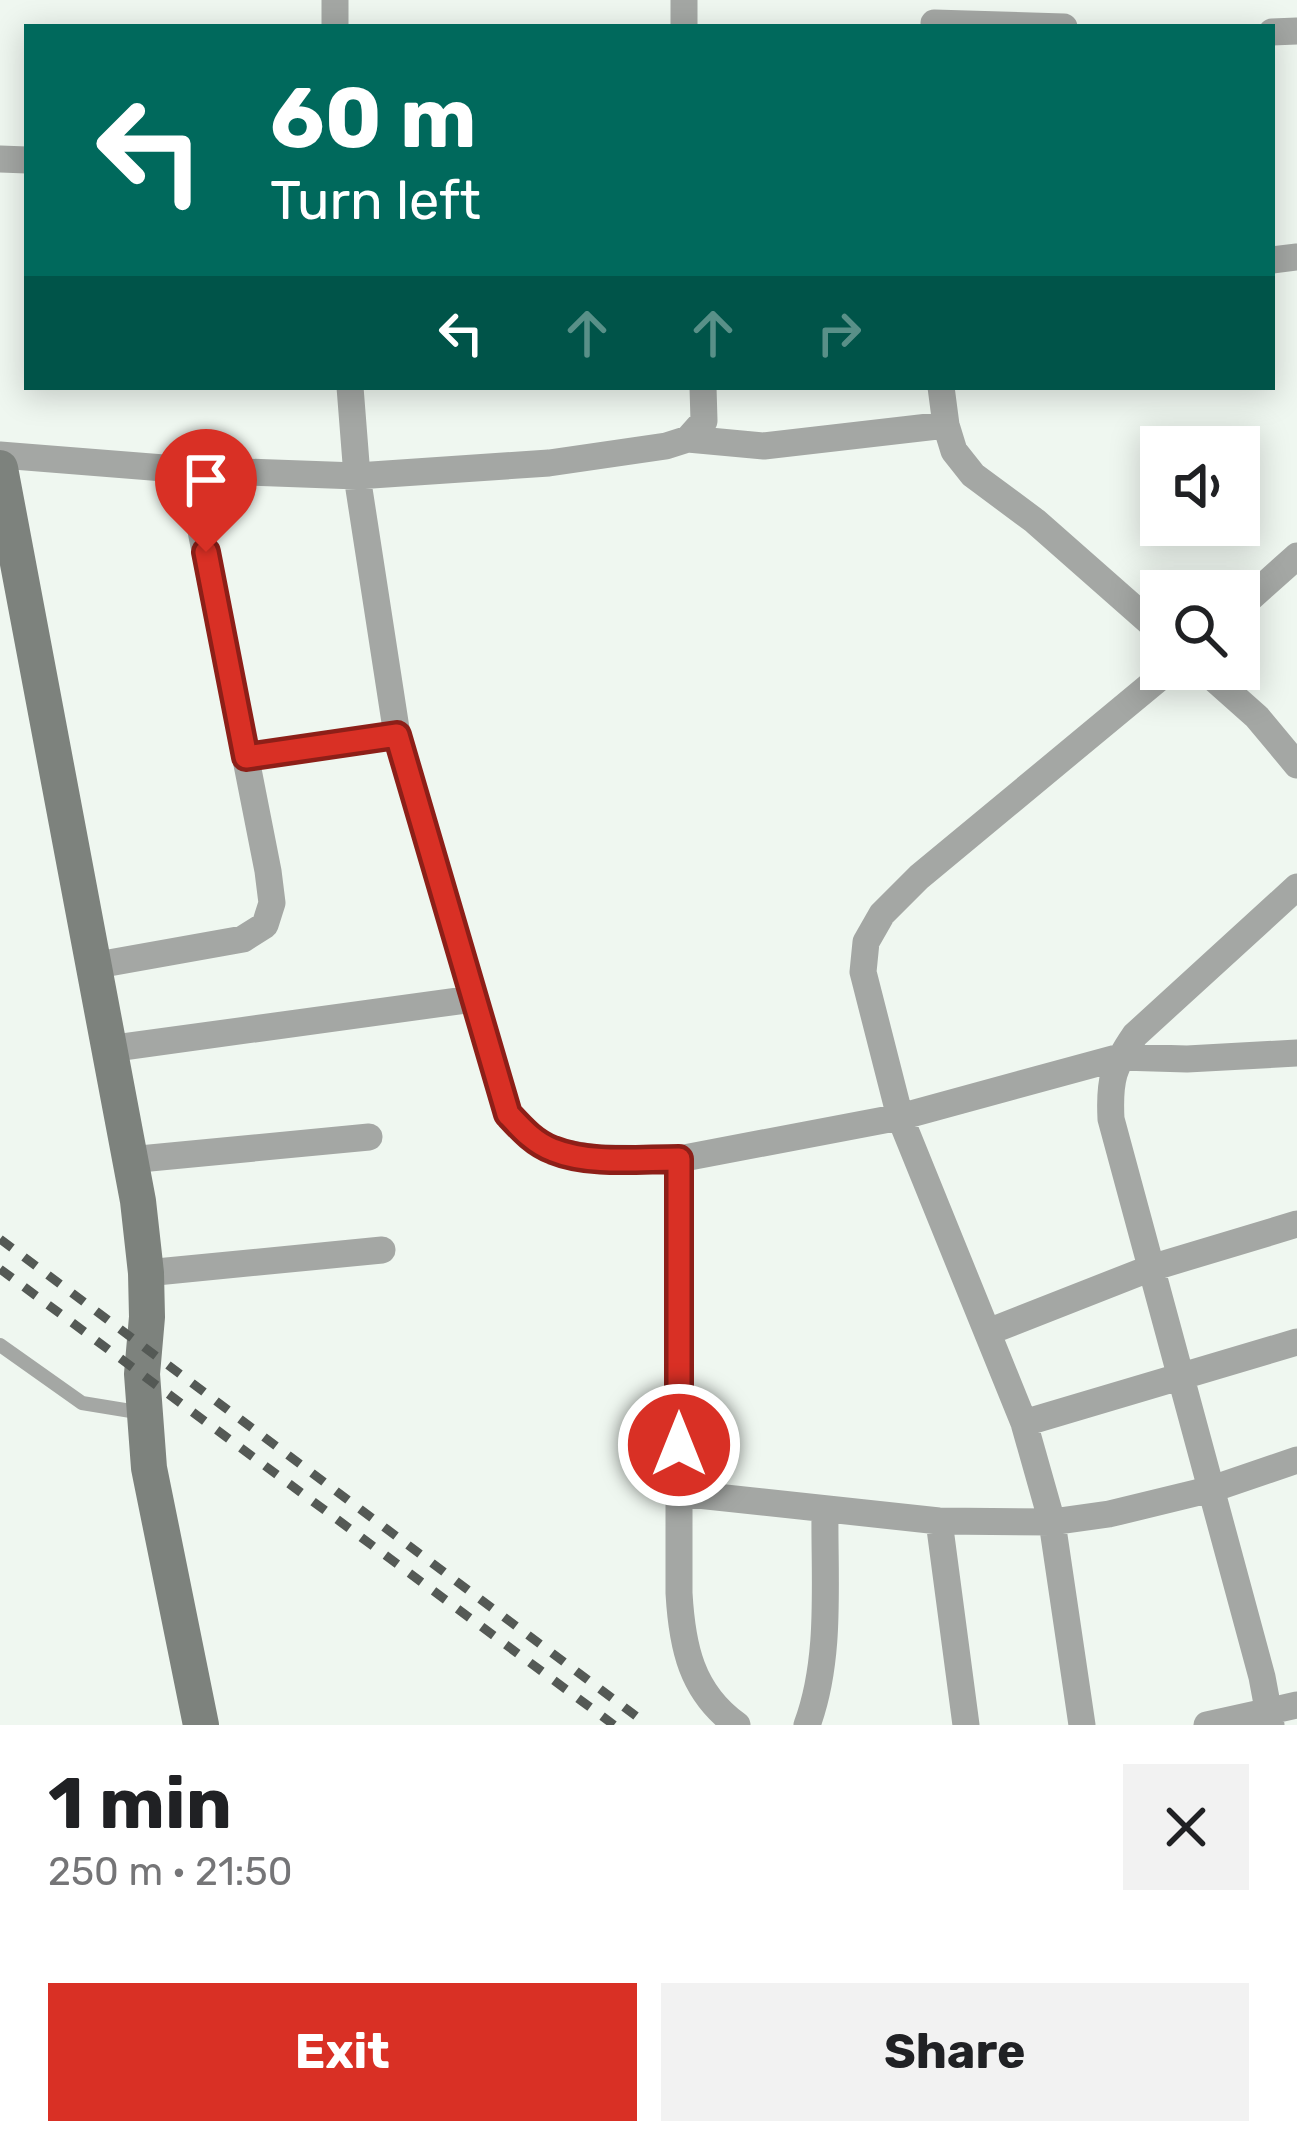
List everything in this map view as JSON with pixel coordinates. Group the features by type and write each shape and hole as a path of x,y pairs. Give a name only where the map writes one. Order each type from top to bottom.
{"street":[{"path":"934,17 1025,24"},
{"path":"350,390 357,476 397,735 508,1114 529,1136 554,1151 596,1158 679,1159 900,1117 1120,1057 1297,1053"},
{"path":"688,439 704,422 703,390"},
{"path":"941,390 954,451 973,475 1035,521 1140,614"},
{"path":"0,455 189,470 357,476 549,463 688,439 764,446 946,424"},
{"path":"0,468 138,1201 146,1273 143,1414 149,1468 201,1725"},
{"path":"92,966 243,939 265,925 272,903 189,470"},
{"path":"1260,589 1297,556"},
{"path":"1082,1725 1052,1522 1024,1423 900,1117 863,972 866,942 882,914 1145,690"},
{"path":"1227,690 1257,717 1297,765"},
{"path":"246,757 397,735"},
{"path":"1208,1725 1279,1714 1151,1268 1111,1119 1109,1087 1120,1057 1136,1035 1294,896"},
{"path":"108,1049 472,999"},
{"path":"130,1160 369,1137"},
{"path":"679,1159 681,1639 698,1683 737,1725"},
{"path":"988,1332 1151,1268 1297,1224"},
{"path":"146,1273 382,1250"},
{"path":"1024,1423 1297,1342"},
{"path":"679,1493 939,1521 1052,1522 1212,1489 1297,1460"},
{"path":"807,1725 819,1687 825,1509"},
{"path":"939,1521 966,1725"}],"lane":[{"path":"0,1345 82,1403 143,1414"}],"railway":[{"path":"0,1239 648,1725"},
{"path":"0,1269 614,1725"}],"route":[{"path":"206,552 246,757 397,735 508,1114 529,1136 554,1151 596,1158 679,1159 679,1445"}]}
